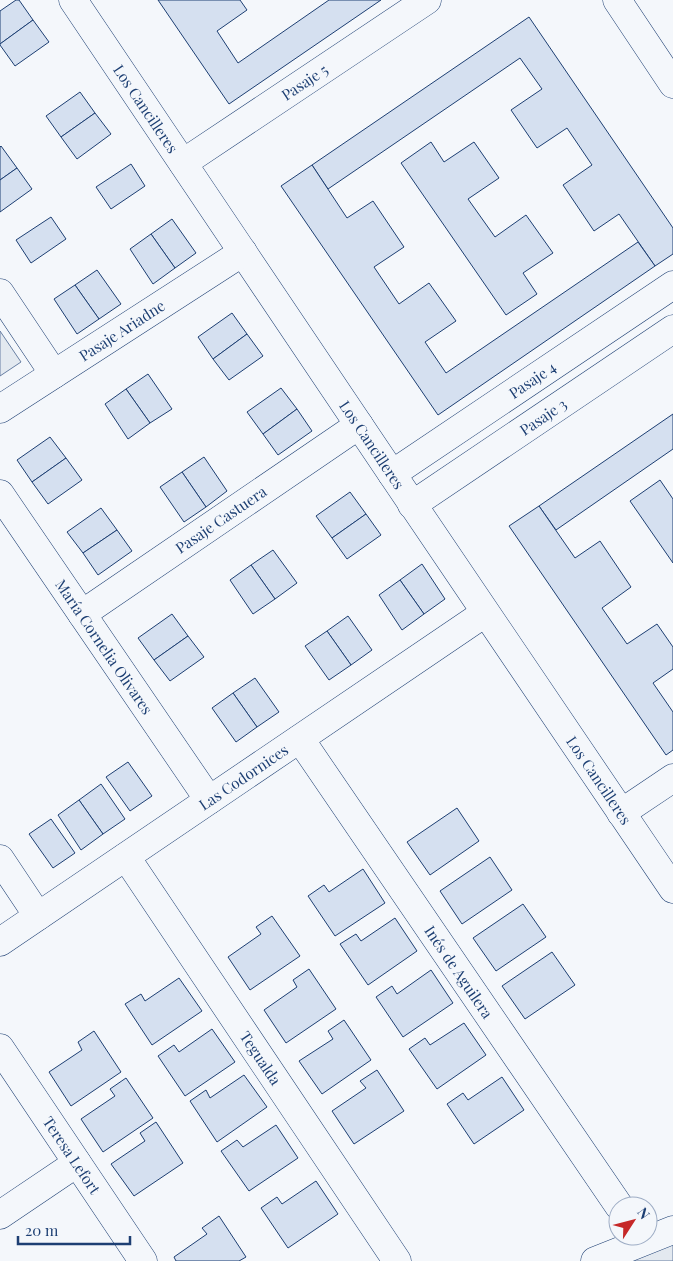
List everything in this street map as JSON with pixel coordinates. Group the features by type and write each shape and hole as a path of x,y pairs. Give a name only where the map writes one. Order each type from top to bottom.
{"street":[{"name":"Los Cancilleres","path":"74,0 412,505 673,889"},
{"name":"Pasaje 5","path":"184,164 427,0"},
{"path":"616,0 673,84"},
{"name":"Pasaje Ariadne","path":"0,409 243,252"},
{"name":"Pasaje 4","path":"392,474 673,284"},
{"path":"0,293 54,374"},
{"name":"Pasaje 3","path":"412,505 673,329"},
{"name":"Pasaje Castuera","path":"82,614 359,425"},
{"name":"María Cornelia Olivares","path":"0,494 209,800"},
{"name":"Las Codornices","path":"0,942 485,613"},
{"name":"Inés de Aguilera","path":"300,739 612,1196"},
{"path":"621,813 673,778"},
{"name":"Tegualda","path":"126,857 397,1261"},
{"path":"0,859 38,916"},
{"name":"Teresa Lefort","path":"0,1048 143,1261"},
{"path":"0,1215 77,1163"},
{"path":"658,1234 673,1230"},
{"path":"595,1261 627,1246"}],"shaded area":[{"path":"0,331 21,362 0,376"},
{"path":"673,1242 673,1261 625,1261"}],"building":[{"path":"16,0 19,0 33,20 0,44 0,11"},
{"path":"158,0 240,0 247,10 217,31 238,63 329,0 381,0 229,104"},
{"path":"529,17 673,228 673,254 655,266 619,214 594,231 563,185 592,165 567,128 537,148 511,110 542,89 520,58 328,189 312,165"},
{"path":"33,20 49,42 15,66 0,44"},
{"path":"80,92 95,113 61,137 46,116"},
{"path":"95,113 111,134 77,159 61,137"},
{"path":"431,142 444,162 474,142 499,178 468,199 495,237 526,215 553,253 523,273 537,294 506,315 401,163"},
{"path":"0,147 17,168 0,180"},
{"path":"131,164 145,186 111,209 96,187"},
{"path":"312,165 347,218 373,201 404,247 374,267 399,304 429,283 456,321 425,342 446,373 638,242 655,266 438,415 281,186"},
{"path":"17,168 32,189 0,212 0,180"},
{"path":"51,217 66,239 31,263 16,240"},
{"path":"172,219 196,253 175,268 151,234"},
{"path":"151,234 175,268 153,284 130,249"},
{"path":"97,270 121,304 99,319 75,285"},
{"path":"75,285 99,319 77,334 54,299"},
{"path":"232,313 247,334 213,359 198,337"},
{"path":"247,334 263,356 229,380 213,359"},
{"path":"148,374 172,409 150,423 126,389"},
{"path":"281,388 297,409 263,434 247,412"},
{"path":"126,389 150,423 128,439 105,404"},
{"path":"297,409 312,431 278,455 263,434"},
{"path":"673,414 673,449 556,530 539,506"},
{"path":"50,437 66,458 32,482 17,460"},
{"path":"204,457 227,491 206,507 182,472"},
{"path":"66,458 82,480 48,504 32,482"},
{"path":"182,472 206,507 184,522 160,487"},
{"path":"660,480 673,499 673,563 630,501"},
{"path":"350,492 366,514 332,538 316,516"},
{"path":"539,506 575,558 600,541 631,587 602,608 627,644 657,624 673,647 673,669 653,683 673,712 673,750 666,755 509,526"},
{"path":"101,508 117,530 83,553 67,532"},
{"path":"366,514 381,535 347,559 332,538"},
{"path":"117,530 132,551 98,575 83,553"},
{"path":"273,550 297,583 275,599 251,565"},
{"path":"422,564 445,599 424,614 400,580"},
{"path":"251,565 275,599 253,614 230,580"},
{"path":"400,580 424,614 402,630 379,595"},
{"path":"172,614 188,636 154,660 138,638"},
{"path":"348,616 372,650 351,665 327,631"},
{"path":"327,631 351,665 329,680 305,646"},
{"path":"188,636 204,657 170,681 154,660"},
{"path":"255,678 279,712 257,727 233,693"},
{"path":"233,693 257,727 236,742 212,708"},
{"path":"128,762 152,796 130,811 106,777"},
{"path":"101,784 125,819 103,834 79,800"},
{"path":"79,800 103,834 81,850 58,815"},
{"path":"457,808 479,841 430,875 407,842"},
{"path":"51,819 75,853 53,868 29,834"},
{"path":"490,857 512,890 462,924 440,891"},
{"path":"363,869 385,903 335,936 308,896 324,885 329,892"},
{"path":"523,904 546,937 496,971 473,938"},
{"path":"272,916 300,956 250,990 228,957 261,934 256,927"},
{"path":"395,918 417,951 368,985 340,944 356,934 361,941"},
{"path":"552,952 575,985 525,1019 502,986"},
{"path":"309,969 336,1009 286,1043 264,1010 297,987 293,980"},
{"path":"431,970 453,1003 403,1037 376,997 392,986 397,994"},
{"path":"179,978 202,1011 152,1045 125,1004 141,994 145,1001"},
{"path":"344,1020 371,1060 322,1094 299,1061 333,1039 328,1031"},
{"path":"464,1023 486,1055 437,1089 409,1049 425,1038 430,1045"},
{"path":"212,1029 235,1062 185,1096 158,1056 174,1045 179,1052"},
{"path":"94,1031 121,1072 71,1106 49,1072 82,1050 78,1042"},
{"path":"377,1070 404,1111 354,1144 332,1111 366,1088 360,1081"},
{"path":"244,1075 267,1107 217,1142 190,1101 206,1090 210,1098"},
{"path":"502,1077 524,1110 474,1144 447,1104 463,1093 468,1100"},
{"path":"126,1078 153,1118 103,1152 81,1119 115,1096 110,1089"},
{"path":"156,1122 183,1163 134,1196 111,1164 145,1141 140,1133"},
{"path":"276,1125 298,1158 249,1191 221,1151 237,1140 243,1147"},
{"path":"316,1181 338,1214 288,1248 261,1208 277,1197 282,1204"},
{"path":"219,1216 246,1257 239,1261 176,1261 174,1257 207,1234 202,1228"}]}
